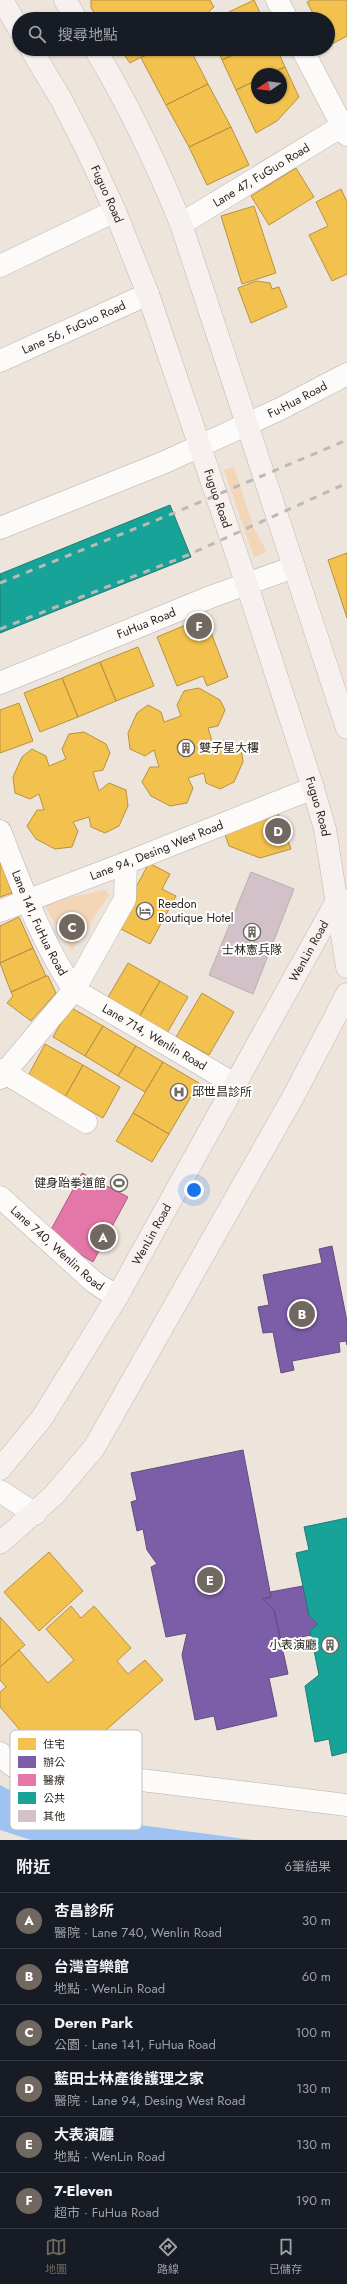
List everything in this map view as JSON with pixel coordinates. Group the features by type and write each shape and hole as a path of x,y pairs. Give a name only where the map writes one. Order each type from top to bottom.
{"main road":[{"path":"2,0 12,17"},
{"path":"65,0 72,12"},
{"name":"Fuguo Road","path":"35,56 62,100 115,211 148,294 247,585 325,828 342,893 347,967"},
{"path":"99,56 112,77 152,155 181,224 347,728"},
{"name":"WenLin Road","path":"0,1469 42,1418 117,1297 342,893"},
{"path":"0,1543 35,1514 94,1448 293,1097 347,994"}],"street":[{"path":"277,0 283,12"},
{"path":"306,56 345,128"},
{"name":"Lane 47, FuGuo Road","path":"181,224 345,128"},
{"path":"0,266 115,211"},
{"name":"Lane 56, FuGuo Road","path":"0,361 148,294"},
{"name":"Fu-Hua Road","path":"247,423 347,374"},
{"path":"0,528 165,462 247,423"},
{"name":"FuHua Road","path":"0,683 213,596 294,567"},
{"name":"Lane 94, Desing West Road","path":"0,911 126,863 313,788"},
{"name":"Lane 141, FuHua Road","path":"0,831 27,900 61,972 74,990"},
{"path":"86,1122 1,1074 74,990 125,899 126,863"},
{"name":"Lane 714, Wenlin Road","path":"74,990 236,1085"},
{"name":"Lane 740, Wenlin Road","path":"0,1197 94,1282 117,1297"},
{"path":"0,1491 35,1514"},
{"path":"0,1753 10,1761"},
{"path":"142,1780 347,1805"}],"shaded area":[{"path":"234,467 254,529 267,552 254,557 224,470"},
{"path":"105,890 109,895 72,951 43,903"}],"water":[{"path":"0,1785 10,1790 10,1830 142,1830 142,1825 253,1840 31,1840 0,1830"}],"building: 住宅":[{"path":"91,0 210,0 214,7 209,12 94,12 91,8"},
{"path":"254,0 260,12 229,12"},
{"path":"311,0 347,0 347,36 335,42 335,12 312,12 307,2"},
{"path":"125,56 143,56 130,63"},
{"path":"144,56 194,56 208,84 166,105 141,58"},
{"path":"220,56 231,56 222,60"},
{"path":"231,56 280,56 285,67 251,68 251,83 236,90 222,60"},
{"path":"287,71 299,97 277,121 256,133 236,90 251,83 251,104 287,104"},
{"path":"208,84 231,127 189,147 166,105"},
{"path":"231,127 249,165 207,185 189,147"},
{"path":"296,168 314,197 269,225 251,196"},
{"path":"341,189 347,202 347,274 332,281 309,235 328,226 316,202"},
{"path":"254,206 276,273 242,284 221,216"},
{"path":"256,281 270,283 272,289 279,287 287,307 251,323 238,288"},
{"path":"347,553 347,618 328,560"},
{"path":"205,617 228,677 207,686 203,676 177,686 157,637"},
{"path":"138,647 154,686 116,701 100,662"},
{"path":"100,662 116,701 78,717 62,678"},
{"path":"62,678 78,717 40,732 24,693"},
{"name":"雙子星大樓","path":"199,688 220,700 225,710 218,726 208,728 214,747 224,740 241,747 243,762 234,782 220,789 206,783 204,773 188,778 193,788 187,803 170,806 151,796 142,782 150,767 159,767 154,750 145,756 130,749 128,733 137,713 148,705 161,712 164,722 181,716 177,705 184,691"},
{"path":"19,703 33,741 0,753 0,710"},
{"path":"84,732 106,744 110,753 103,770 93,772 99,791 109,783 126,790 128,806 119,826 105,833 91,827 89,817 73,822 78,831 72,847 55,849 36,839 27,826 37,810 44,810 39,794 30,799 15,793 13,777 22,757 32,749 46,756 49,766 66,759 62,749 69,734"},
{"path":"277,811 291,849 260,858 229,846 223,829"},
{"path":"0,861 12,893 0,897"},
{"name":"Reedon Boutique Hotel","path":"149,863 170,874 162,889 176,896 150,944 115,926"},
{"path":"19,917 33,948 0,963 0,926"},
{"path":"33,948 46,976 11,992 0,963"},
{"path":"128,963 160,981 139,1017 107,999"},
{"path":"48,976 56,993 31,1021 7,1003 13,996 11,992"},
{"path":"160,981 188,997 167,1033 139,1017"},
{"path":"202,993 234,1012 209,1055 176,1037"},
{"path":"70,1007 103,1026 85,1056 53,1037"},
{"path":"103,1026 136,1046 118,1076 85,1056"},
{"path":"45,1044 83,1065 65,1097 28,1076"},
{"path":"136,1046 163,1062 145,1092 118,1076"},
{"path":"163,1062 199,1083 169,1134 133,1113"},
{"path":"83,1065 120,1087 103,1118 65,1097"},
{"path":"133,1113 169,1134 152,1162 116,1141"},
{"path":"49,1552 83,1591 39,1631 4,1592"},
{"path":"71,1606 81,1618 94,1606 131,1648 117,1661 128,1674 145,1660 163,1680 106,1730 20,1730 0,1707 0,1692 6,1687 0,1680 0,1667 19,1650 48,1683 74,1660 46,1629"},
{"path":"0,1617 25,1645 0,1667"}],"building: 辦公":[{"path":"332,1246 347,1321 347,1345 346,1341 339,1342 340,1352 292,1361 294,1370 281,1373 273,1332 263,1333 258,1307 269,1305 263,1275 322,1263 319,1249"},
{"path":"243,1450 271,1597 263,1599 274,1610 288,1674 269,1678 277,1716 217,1730 214,1716 195,1720 182,1655 187,1633 166,1637 151,1567 157,1564 147,1550 143,1529 137,1531 131,1502 137,1500 131,1473"},
{"path":"303,1586 309,1615 318,1624 310,1631 311,1635 281,1641 274,1610 263,1599 271,1597 270,1592"}],"building: 醫療":[{"path":"82,1173 128,1197 93,1262 48,1235"}],"building: 公共":[{"path":"170,505 191,557 0,633 0,574"},
{"name":"小表演廳","path":"347,1518 347,1752 332,1756 329,1739 315,1742 305,1686 319,1675 310,1631 318,1624 309,1615 296,1553 309,1550 304,1527"}],"building: 其他":[{"name":"士林憲兵隊","path":"251,872 294,889 253,994 209,975"}],"railway":[{"path":"0,583 174,513 347,440"},
{"path":"0,629 188,555 347,483"}],"place":[{"name":"7-Eleven","path":"199,626"},
{"name":"雙子星大樓","path":"186,748"},
{"name":"藍田士林產後護理之家","path":"278,831"},
{"name":"Reedon Boutique Hotel","path":"145,911"},
{"name":"Deren Park","path":"72,927"},
{"name":"士林憲兵隊","path":"252,932"},
{"name":"邱世昌診所","path":"179,1092"},
{"name":"健身跆拳道館","path":"119,1183"},
{"name":"杏昌診所","path":"103,1237"},
{"name":"台灣音樂館","path":"302,1314"},
{"name":"大表演廳","path":"210,1580"},
{"name":"小表演廳","path":"330,1645"}]}
